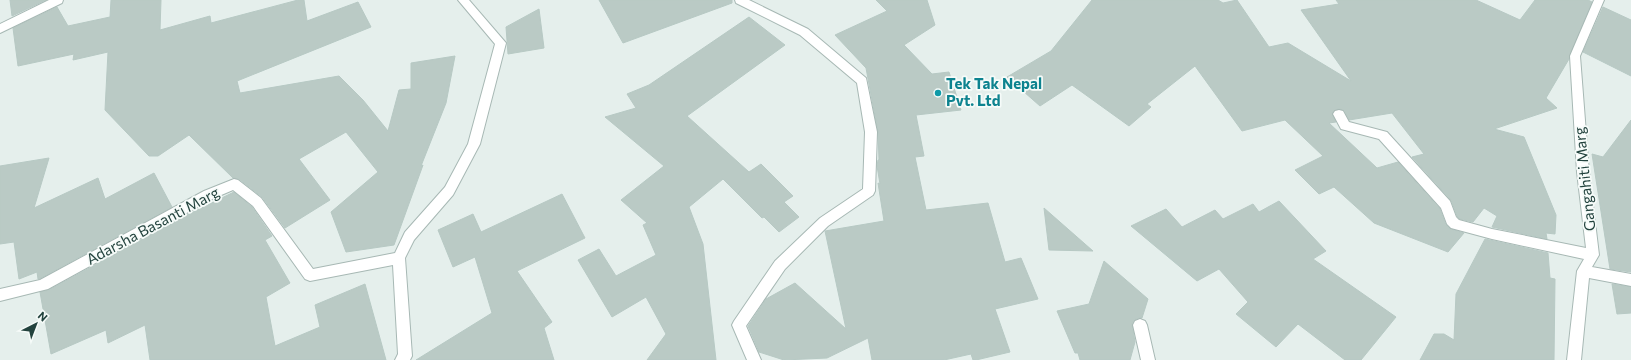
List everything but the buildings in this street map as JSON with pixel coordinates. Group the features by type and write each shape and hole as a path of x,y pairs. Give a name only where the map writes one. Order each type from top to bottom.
{"street":[{"path":"0,29 58,0"},
{"path":"402,360 405,356 399,258 409,236 449,191 474,144 501,43 463,0"},
{"path":"740,0 804,32 862,81 871,132 869,191 824,222 780,265 739,325 754,360"},
{"name":"Gangahiti Marg","path":"1593,254 1583,172 1575,56 1599,0"},
{"path":"1339,114 1345,126 1383,135 1446,205 1451,220 1455,224 1492,234 1593,254 1583,271 1574,360"},
{"name":"Adarsha Basanti Marg","path":"0,295 43,285 208,195 234,184 257,202 310,275 399,258"},
{"path":"1583,271 1631,280"},
{"path":"1140,325 1148,360"}],"place":[{"name":"Tek Tak Nepal Pvt. Ltd","path":"938,93"}]}
